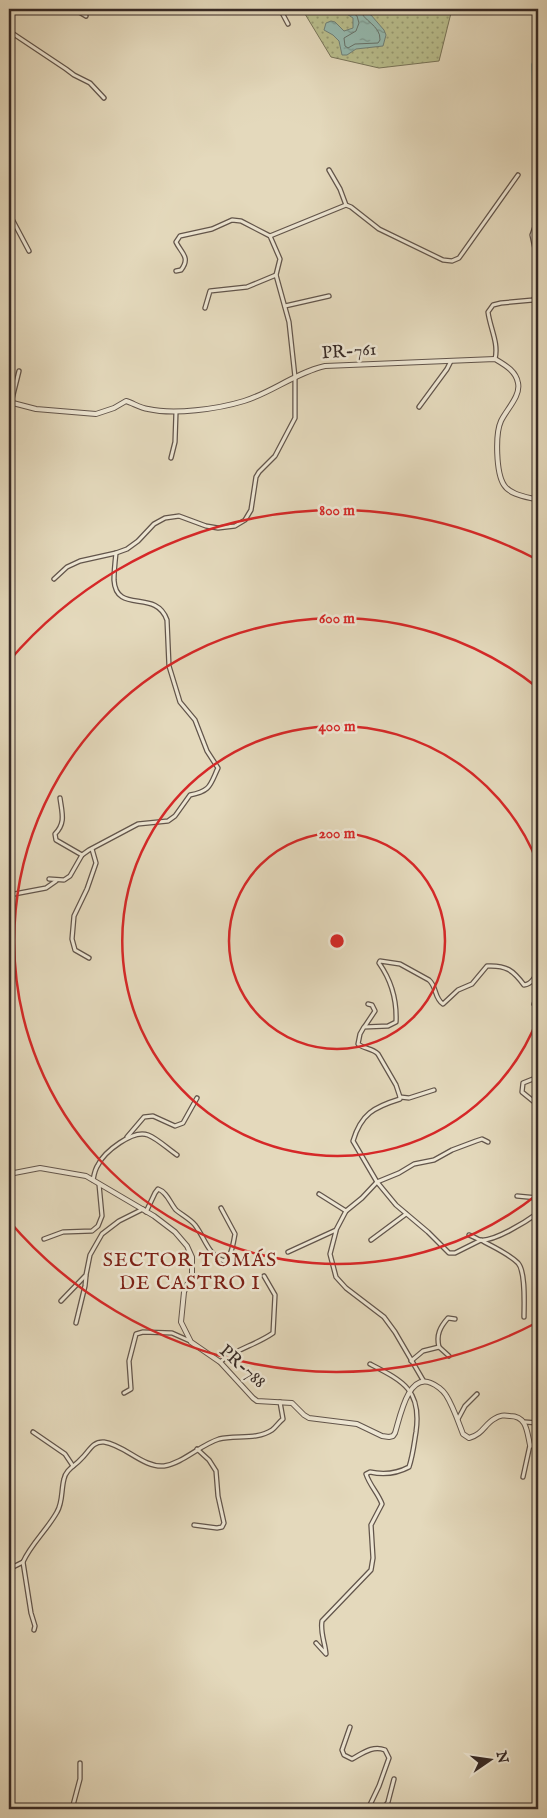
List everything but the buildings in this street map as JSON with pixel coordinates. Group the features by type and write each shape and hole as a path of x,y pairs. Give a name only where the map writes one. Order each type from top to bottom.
{"street":[{"path":"74,9 86,16"},
{"path":"280,9 288,24"},
{"path":"9,30 74,75 90,83 104,98"},
{"path":"329,170 340,189 346,205"},
{"path":"270,236 346,205 379,229 443,260 452,261 459,258 518,175"},
{"path":"9,217 12,219 28,251"},
{"path":"54,579 67,567 80,561 127,549 138,541 154,524 165,518 179,516 206,526 218,528 235,526 245,520 251,510 256,477 275,456 295,418 295,377 289,322 276,275 280,259 270,236 241,220 232,220 212,229 180,236 176,242 186,256 186,261 181,270 176,271"},
{"path":"537,221 532,235 538,258 535,298 533,300 493,305 488,312 489,325 498,349 495,359 510,368 518,381 519,387 501,420 497,432 498,460 504,485 515,493 538,500"},
{"path":"205,308 210,291 246,287 276,275"},
{"path":"285,306 329,296"},
{"name":"PR-761","path":"10,403 36,409 96,414 114,408 126,400 147,409 176,412 244,401 311,369 325,366 495,359"},
{"path":"419,407 451,361"},
{"path":"10,403 19,371"},
{"path":"171,458 175,442 176,412"},
{"path":"49,879 56,881 64,880 70,876 82,855 138,824 168,820 175,816 190,795 202,793 209,787 218,768 207,752 194,720 180,702 170,666 165,614 161,609 149,602 126,600 117,593 114,581 116,553"},
{"path":"60,798 62,823 61,828 54,834 56,840 82,855"},
{"path":"89,958 76,950 72,939 74,916 87,889 96,863 92,849"},
{"path":"9,895 46,888 56,881"},
{"path":"364,1027 388,1026 396,1022 397,1012 394,994 387,975 379,963 380,961 400,964 429,980 433,984 438,1001 443,1004 458,990 472,984 487,966 499,965 508,968 524,985 528,985 534,979 538,970"},
{"path":"534,1004 538,994"},
{"path":"368,1004 372,1005 375,1011 360,1034 358,1044 363,1048 374,1050 378,1054 396,1085 400,1097"},
{"path":"538,1080 523,1083 522,1092 538,1105"},
{"path":"434,1090 409,1098 400,1097 400,1099 380,1105 368,1113 359,1124 353,1140 377,1182 396,1205 428,1232 449,1254 481,1240 498,1237 506,1231 518,1228 538,1213"},
{"path":"93,1180 97,1166 103,1157 126,1139 144,1117 153,1116 175,1126 182,1123 197,1098"},
{"path":"126,1139 140,1133 148,1135 177,1155"},
{"path":"488,1142 476,1141 452,1150 434,1160 414,1164 399,1173 377,1182 346,1211 336,1230 330,1254 336,1277 346,1288 384,1317 423,1380 433,1383 446,1394 463,1434 469,1438 479,1435 493,1419 502,1415 516,1416 525,1422 538,1423"},
{"path":"9,1174 40,1168 82,1174 144,1210 175,1232 187,1246 192,1257 192,1274 184,1292 181,1322 191,1342"},
{"path":"44,1239 63,1232 92,1231 98,1226 102,1216 99,1184"},
{"path":"76,1323 90,1255 102,1234 119,1221 144,1210 158,1189 162,1190 176,1210 195,1225 212,1254 224,1261 227,1260 230,1254 235,1234 221,1208"},
{"path":"319,1194 346,1211"},
{"path":"517,1196 538,1198"},
{"path":"371,1240 406,1214"},
{"path":"288,1252 336,1230"},
{"path":"469,1235 481,1240 520,1264 523,1278 524,1317"},
{"path":"61,1301 86,1275"},
{"path":"220,1362 228,1355 273,1334 275,1295 264,1276"},
{"path":"449,1356 439,1348 437,1339 442,1325 448,1318 455,1318"},
{"path":"124,1393 131,1389 129,1361 136,1334 143,1332 172,1333 191,1342"},
{"name":"PR-788","path":"191,1342 220,1362 257,1401 292,1403 309,1418 357,1424 382,1436 389,1437 396,1433 402,1409 410,1392 415,1384 423,1380"},
{"path":"411,1360 423,1351 439,1348"},
{"path":"316,1643 326,1654 321,1631 322,1621 371,1570 373,1558 371,1524 382,1504 380,1498 369,1484 366,1474 370,1472 381,1474 401,1471 409,1467 412,1456 418,1415 415,1401 410,1392 396,1377 370,1364"},
{"path":"458,1420 465,1406 477,1394"},
{"path":"34,1630 35,1626 31,1613 23,1562 28,1551 44,1532 58,1510 62,1498 64,1477 92,1446 98,1442 106,1442 149,1463 163,1466 178,1461 197,1449 220,1439 259,1435 272,1430 283,1419 280,1402"},
{"path":"523,1477 530,1445 525,1422"},
{"path":"33,1432 65,1454 73,1466"},
{"path":"530,1445 538,1446"},
{"path":"194,1525 216,1528 222,1527 224,1523 218,1496 216,1471 209,1460 197,1449"},
{"path":"10,1568 23,1562"},
{"path":"350,1727 342,1750 344,1755 352,1759 369,1750 378,1748 385,1750 389,1758 368,1809"},
{"path":"72,1809 80,1779 80,1763"},
{"path":"383,1809 388,1802 394,1779"}],"green space":[{"path":"302,9 452,9 439,61 379,68 331,57"}],"water":[{"path":"339,9 357,9 371,15 386,35 383,46 356,49 347,55 342,55 339,41 324,30 326,23 331,21 335,22 344,31 353,28 353,18"}],"waterway":[{"path":"538,55 534,65 535,100 538,104"}],"district":[{"name":"SECTOR TOMÁS DE CASTRO I","path":"190,1272"}]}
